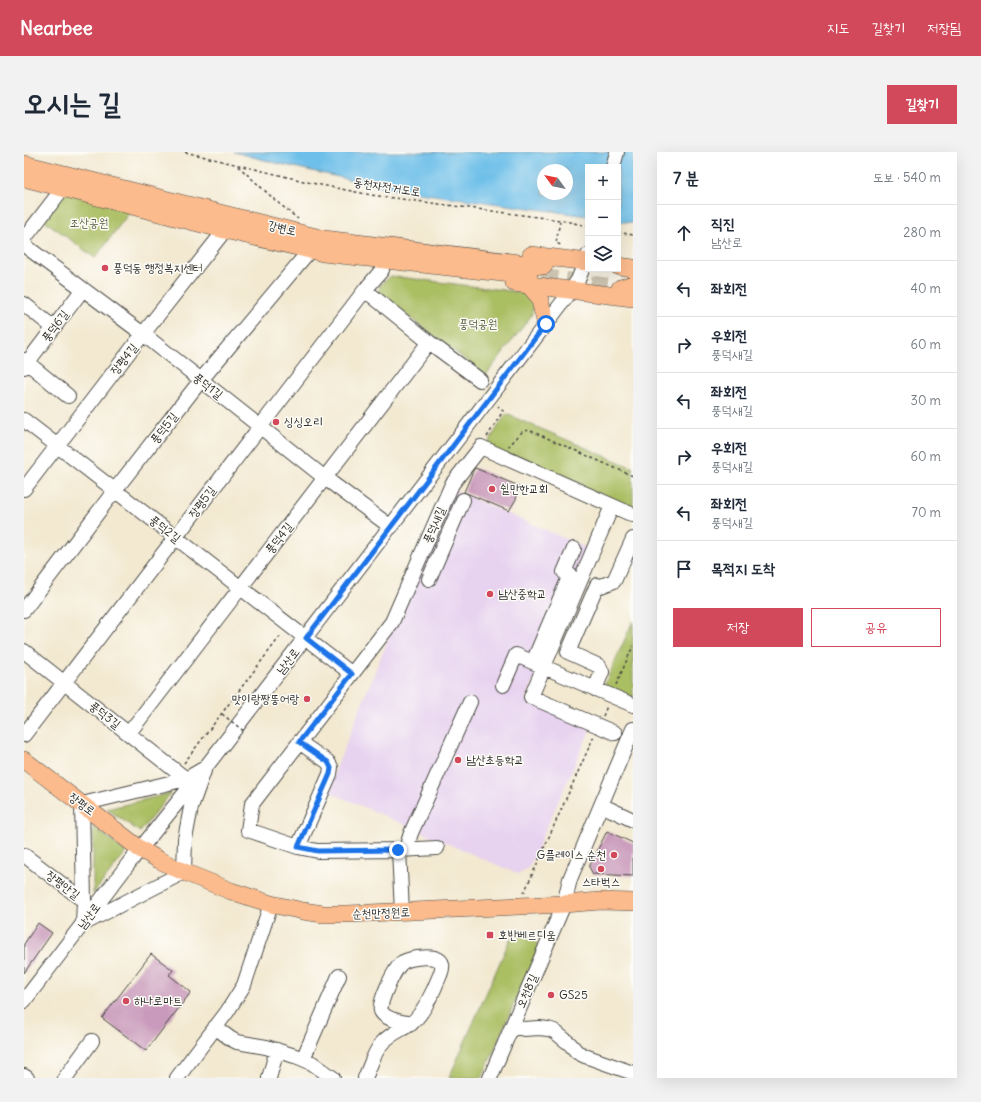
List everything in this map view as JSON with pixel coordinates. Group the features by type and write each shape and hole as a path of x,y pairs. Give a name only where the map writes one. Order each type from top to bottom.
{"main road":[{"name":"강변로","path":"24,164 319,247"},
{"name":"강변로","path":"24,178 225,230 319,247 538,276"},
{"path":"319,247 360,234 585,259"},
{"path":"319,247 352,265 382,270 538,276 572,290 633,298"},
{"path":"538,276 539,297 546,324"},
{"name":"장평로","path":"24,760 140,849"},
{"name":"순천만정원로","path":"140,849 184,872 231,891 271,904 323,914 518,907 600,901 633,902"}],"street":[{"path":"614,164 617,152"},
{"path":"24,240 64,188"},
{"name":"장평4길","path":"24,489 225,230"},
{"name":"풍덕1길","path":"24,245 143,334 325,478 391,527"},
{"name":"풍덕5길","path":"24,610 200,380 319,247"},
{"name":"남산로","path":"24,1001 140,849 306,638 572,290 585,264"},
{"name":"장평5길","path":"24,735 260,426 382,270"},
{"name":"풍덕6길","path":"68,396 25,363 54,328 83,289"},
{"path":"365,290 480,380"},
{"path":"24,304 54,328"},
{"name":"풍덕4길","path":"129,733 430,342"},
{"name":"풍덕2길","path":"24,420 352,674"},
{"path":"481,447 633,515"},
{"name":"풍덕새길","path":"437,848 318,851 298,847 248,830 252,804 392,622 452,484 481,447"},
{"path":"429,579 463,500"},
{"path":"538,664 612,506"},
{"path":"435,523 451,529"},
{"path":"595,689 602,672 599,666 568,652 598,585 601,586 614,581 633,539"},
{"path":"564,904 570,879 601,805 627,735 598,726 531,697 538,664 570,575 564,572 574,549"},
{"name":"풍덕3길","path":"24,652 182,775"},
{"path":"503,685 516,655 633,705"},
{"path":"402,912 402,850 470,702"},
{"path":"298,847 330,774 331,768 328,762 299,742"},
{"path":"205,768 191,807 185,839 184,872 83,924 82,804 205,768"},
{"path":"601,805 633,820"},
{"name":"장평안길","path":"26,862 84,901"},
{"path":"177,1078 227,1012 244,985 271,904"},
{"name":"오천8길","path":"490,1078 564,904"},
{"path":"365,1078 381,1044 387,1038 411,1024 420,1014 434,991 442,969 442,964 435,958 425,957 402,962 392,978 381,1003 381,1011 385,1015 399,1022 411,1024"},
{"path":"303,1059 338,976"},
{"path":"512,1026 524,1029 539,1028 554,1031 577,1052 584,1056 633,1073"},
{"path":"215,1027 237,1042 277,1050 303,1059 333,1078"},
{"path":"65,1078 92,1041"},
{"path":"268,1078 277,1050"}],"path":[{"name":"동천자전거도로","path":"185,152 316,184 371,195 560,220 585,225"},
{"path":"237,165 276,201 300,220"},
{"path":"556,243 560,220"},
{"path":"621,233 633,235"},
{"path":"481,447 503,411 497,407 501,402"},
{"path":"500,456 522,432 529,430 633,476"},
{"path":"182,775 222,714 289,625"},
{"path":"518,907 633,646"},
{"path":"222,714 245,732"}],"shaded area":[{"path":"454,490 591,550 526,699 591,728 529,867 518,874 327,791 388,639"}],"green space":[{"name":"조산공원","path":"66,191 132,209 95,258 44,220"},
{"name":"풍덕공원","path":"391,276 511,291 530,295 534,307 531,316 486,375 378,294 380,285"},
{"path":"506,414 633,468 633,509 486,446"},
{"path":"633,621 633,699 604,686"},
{"path":"171,793 140,832 107,809"},
{"path":"93,826 126,852 93,894"},
{"path":"528,934 539,946 482,1078 449,1078 511,937"}],"water":[{"path":"234,152 633,152 633,223 621,221 621,164 585,164 585,216 397,190"}],"building":[{"name":"쉴만한교회","path":"475,468 519,486 516,499 509,511 464,492"},
{"name":"G플레이스 순천","path":"607,831 633,843 633,876 593,874 589,867"},
{"path":"38,923 52,933 24,973 24,944"},
{"path":"151,954 173,970 169,975 191,992 146,1051 102,1018"}],"tunnel":[{"path":"541,277 620,288"}],"place":[{"name":"풍덕동 행정복지센터","path":"105,268"},
{"name":"싱싱오리","path":"276,422"},
{"name":"쉴만한교회","path":"492,489"},
{"name":"남산중학교","path":"490,594"},
{"name":"맛이랑짱뚱어랑","path":"307,699"},
{"name":"남산초등학교","path":"458,760"},
{"name":"G플레이스 순천","path":"614,855"},
{"name":"스타벅스","path":"601,869"},
{"name":"호반베르디움","path":"490,935"},
{"name":"GS25","path":"551,995"},
{"name":"하나로마트","path":"126,1001"}],"route":[{"path":"398,850 318,851 298,847 330,774 331,768 328,762 299,742 352,674 306,638 546,324"}]}
